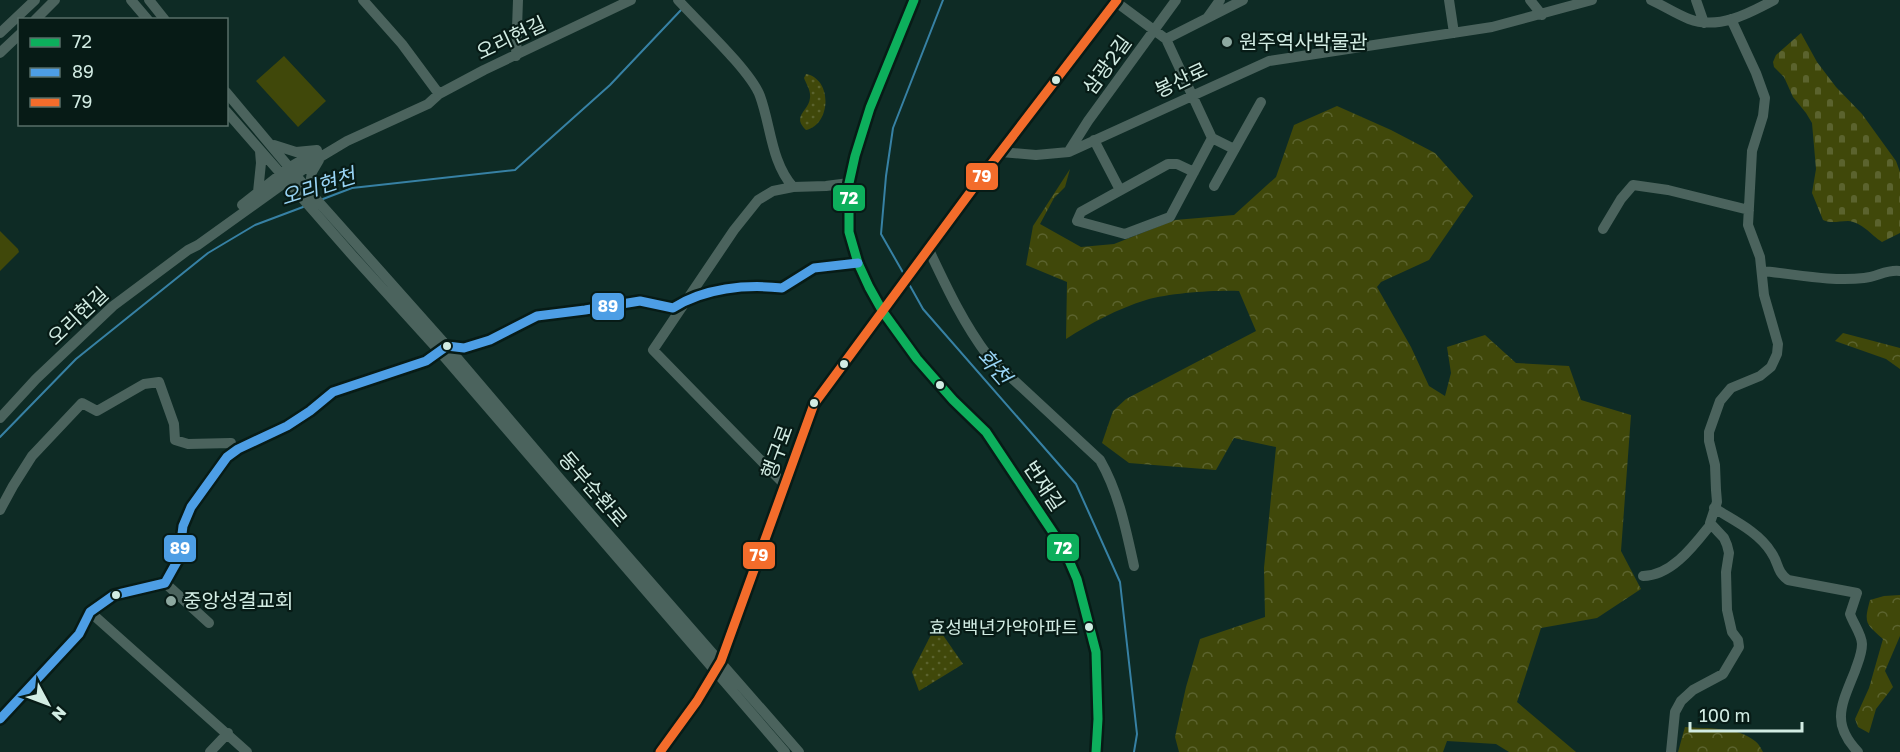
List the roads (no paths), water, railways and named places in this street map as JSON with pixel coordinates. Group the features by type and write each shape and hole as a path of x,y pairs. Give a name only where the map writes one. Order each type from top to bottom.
{"street":[{"path":"0,33 35,0"},
{"path":"37,18 55,0"},
{"path":"131,0 146,18"},
{"path":"149,0 163,18"},
{"path":"363,0 402,44 439,94"},
{"path":"516,56 518,0"},
{"name":"오리현길","path":"0,417 36,379 113,306 293,170 321,153 428,104 439,94 484,70 632,0"},
{"path":"678,0 745,73 759,94 779,166 793,187"},
{"path":"883,312 858,263 849,232 849,183 870,108 914,0"},
{"name":"삼광2길","path":"1069,152 1088,121 1176,0"},
{"path":"1208,17 1220,0"},
{"path":"1166,39 1243,0"},
{"path":"1449,0 1454,33"},
{"path":"1530,0 1542,15"},
{"name":"봉산로","path":"1001,152 1036,155 1069,152 1269,61 1492,27 1591,0"},
{"path":"1651,0 1678,14 1704,23 1731,19 1774,0"},
{"path":"1696,0 1704,23"},
{"path":"1134,566 1112,480 1100,460 988,356 956,306 928,248 1117,1 1166,39 1212,138 1234,149"},
{"path":"1643,576 1650,576 1669,567 1686,553 1711,524 1716,502 1715,465 1709,432 1720,401 1731,388 1767,371 1777,354 1776,333 1764,295 1760,257 1748,225 1752,151 1765,98 1731,19"},
{"path":"0,53 18,36"},
{"path":"228,94 293,170 305,194"},
{"path":"1215,186 1261,102"},
{"path":"228,113 283,178 305,194"},
{"path":"1194,172 1177,164 1168,164 1081,212 1077,221 1125,234 1170,217 1194,172 1212,138"},
{"path":"1094,140 1120,190"},
{"path":"270,143 296,152 321,153 305,194"},
{"path":"260,151 262,194 305,194"},
{"path":"784,484 653,350 734,230 758,200 773,191 793,187 849,183"},
{"path":"1603,229 1621,199 1633,185 1668,190 1749,210"},
{"name":"동부순환로","path":"305,194 800,752"},
{"name":"행구로","path":"716,672 814,404 928,248"},
{"path":"0,719 79,634 90,612 114,595 165,583 179,558 183,526 191,507 227,457 287,426 333,392 426,361 443,349 464,348 490,340 537,316 640,301 673,308 685,300 734,288 763,286 782,288 814,268 858,263"},
{"path":"1762,271 1838,278 1865,278 1893,270 1900,271"},
{"name":"번재길","path":"883,312 917,359 953,400 986,432 1064,549 1077,579 1096,652 1098,719 1096,752"},
{"name":"동부순환로","path":"443,349 785,752"},
{"path":"0,510 12,486 32,456 82,403 97,411 144,384 159,382 174,424 175,440 188,444 231,443 232,453"},
{"path":"1714,508 1751,532 1766,546 1773,554 1781,574 1788,580 1857,593 1850,614 1862,641 1861,655 1840,708 1842,726 1848,741 1858,752"},
{"path":"1671,752 1675,712 1681,701 1692,690 1723,674 1739,648 1738,640 1732,632 1727,610 1726,572 1729,554 1727,545 1724,538 1711,524"},
{"path":"165,583 209,623"},
{"path":"90,612 247,752"},
{"path":"660,752 716,672"},
{"path":"210,752 228,733"}],"waterway":[{"name":"화천","path":"905,276 881,234 886,176 893,128 943,0"},
{"name":"오리현천","path":"323,199 352,188 515,170 610,85 681,10"},
{"name":"오리현천","path":"0,437 76,359 208,253 255,225 303,207"},
{"name":"화천","path":"909,284 923,309 1076,484 1120,582 1137,734 1134,752"}],"place":[{"name":"원주역사박물관","path":"1227,42"},
{"name":"중앙성결교회","path":"171,601"},
{"name":"효성백년가약아파트","path":"1089,627"}]}
